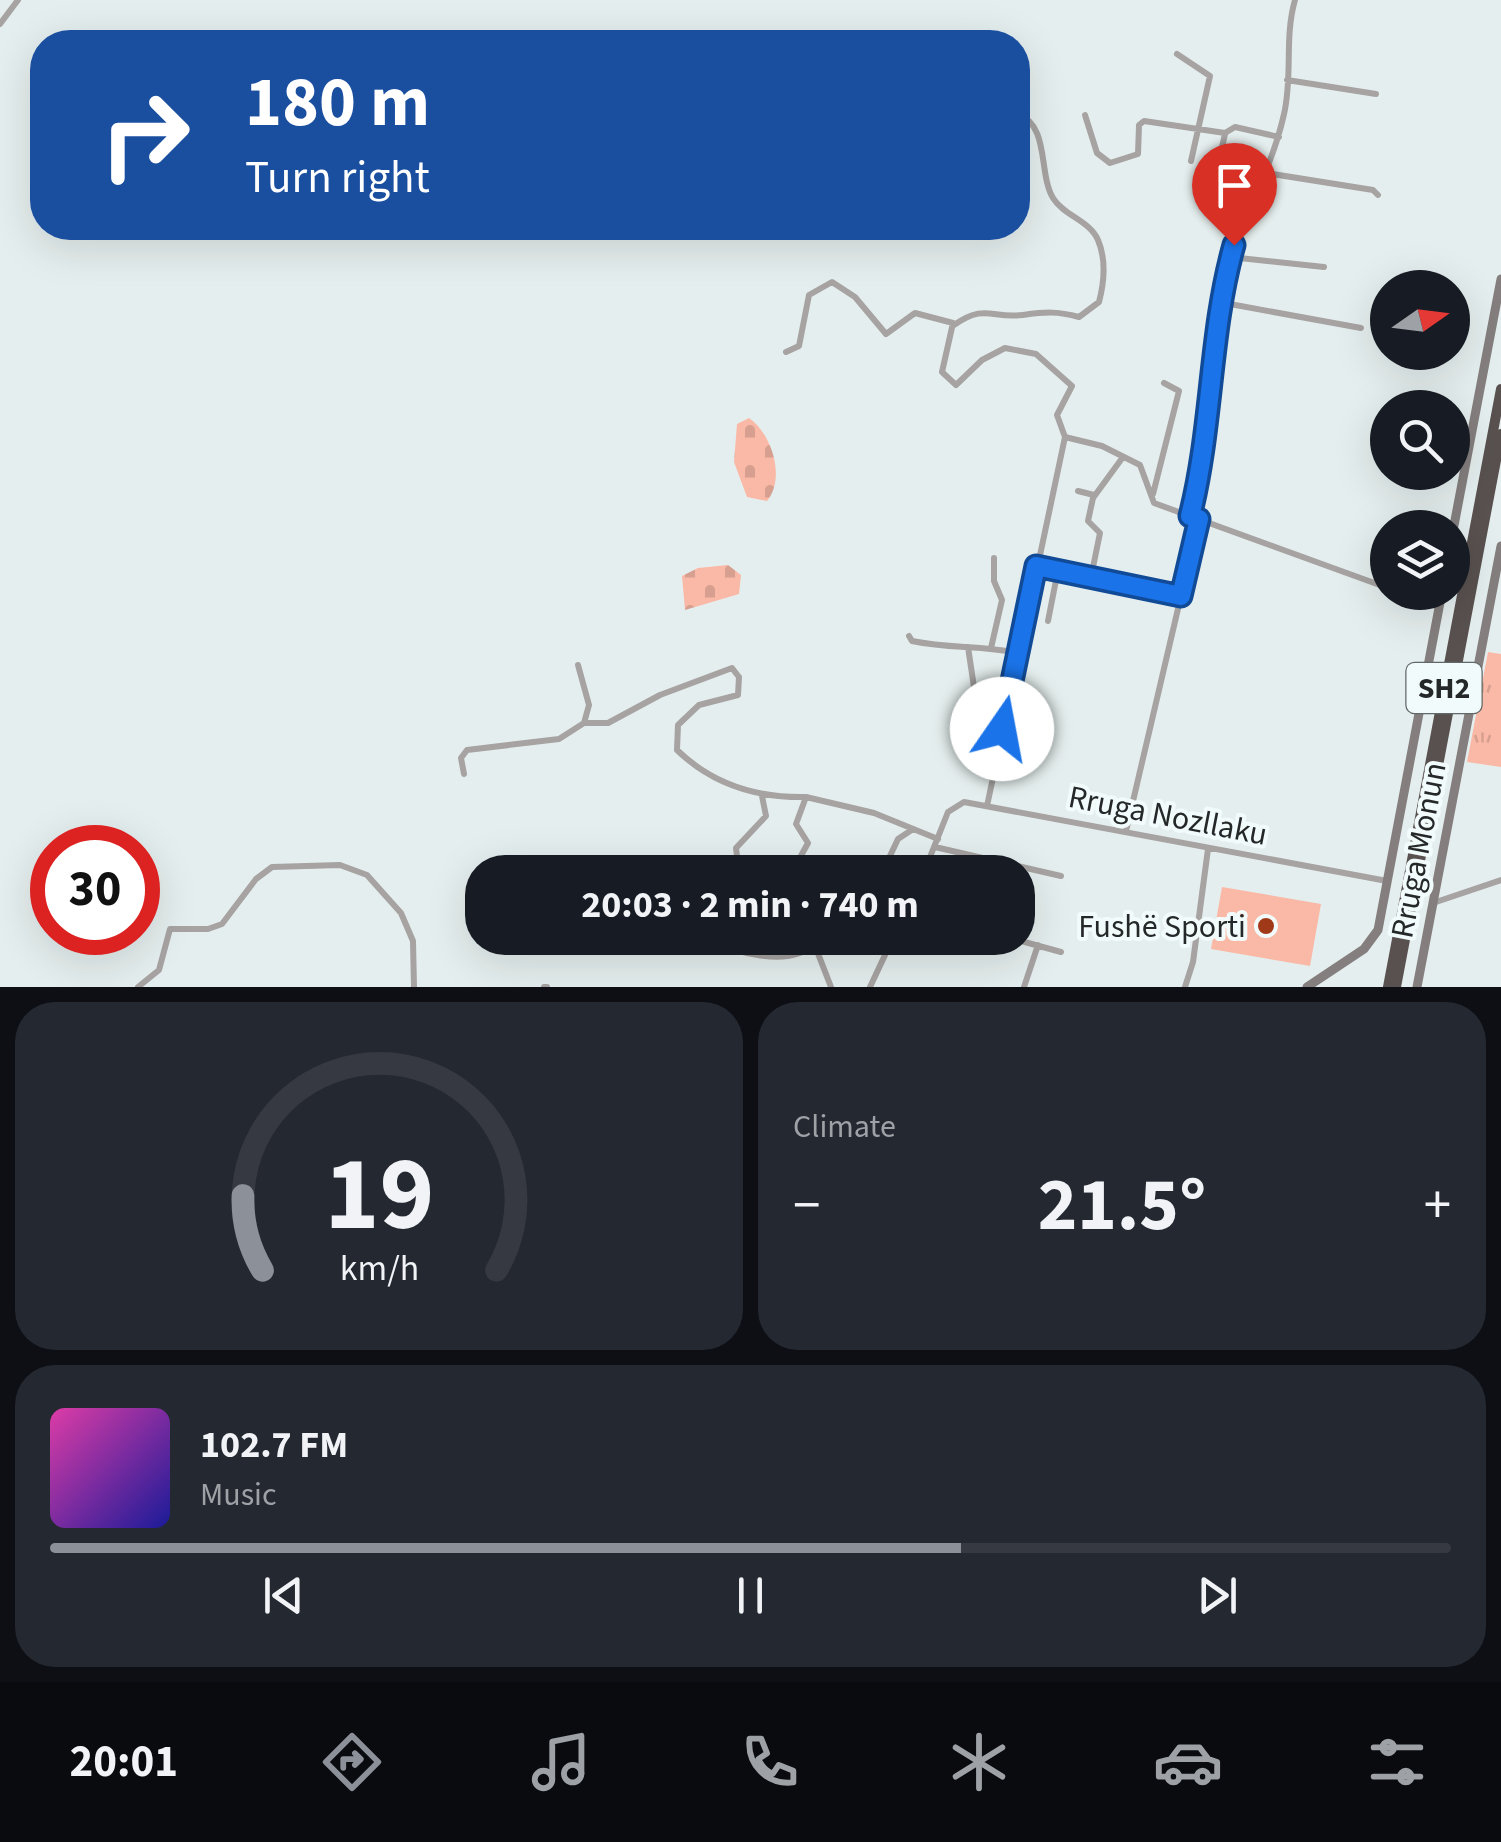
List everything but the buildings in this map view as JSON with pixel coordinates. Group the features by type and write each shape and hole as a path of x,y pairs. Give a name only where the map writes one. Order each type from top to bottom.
{"highway":[{"name":"SH2","path":"1388,987 1501,389"},
{"name":"SH2","path":"1396,987 1501,434"}],"main road":[{"path":"1457,510 1501,279"},
{"name":"Rruga Monun","path":"1418,987 1501,546"},
{"path":"1307,987 1372,940 1387,881 1438,610"}],"street":[{"path":"0,24 18,0"},
{"path":"1126,831 1181,596 1195,517 1209,426 1219,302 1241,222 1279,137 1287,80 1288,30 1296,0"},
{"path":"1177,54 1210,76 1191,161"},
{"path":"1287,80 1376,94"},
{"path":"1084,114 1097,153 1110,163 1138,154 1140,122 1225,133 1235,127 1279,137"},
{"path":"786,352 799,346 809,295 826,282 838,282 848,290 886,334 915,313 954,326 989,310 1023,315 1050,310 1079,318 1095,308 1103,278 1098,240 1092,230 1054,200 1038,138 1030,125"},
{"path":"1205,192 1213,186 1225,133"},
{"path":"1266,173 1373,190 1378,195"},
{"path":"1230,256 1324,268"},
{"path":"1219,302 1361,328"},
{"path":"931,855 956,804 987,806 1064,437 1058,415 1073,389 1036,354 998,349 960,384 943,376 942,362 954,326"},
{"path":"1150,500 1178,407 1179,392 1164,383"},
{"path":"1064,437 1124,456 1146,472 1150,500"},
{"path":"1091,577 1100,534 1088,522 1094,495 1112,466 1124,456"},
{"path":"1078,491 1094,495"},
{"path":"1150,500 1370,581"},
{"path":"991,648 1002,600 994,581 994,558"},
{"path":"1036,566 1181,596"},
{"path":"1048,620 1058,570"},
{"path":"909,636 912,641 957,651 968,646 1018,652"},
{"path":"968,646 975,694 971,703"},
{"path":"578,665 589,705 584,723"},
{"path":"464,774 461,758 466,750 559,739 584,723 608,723 660,694 732,668 739,677 738,695 695,707 678,725 676,744 680,754 711,776 762,796 806,797 874,813 914,828 936,843 1061,876"},
{"path":"737,855 736,848 764,822 762,796"},
{"path":"801,855 808,841 796,824 806,797"},
{"name":"Rruga Nozllaku","path":"987,806 1387,881"},
{"path":"890,855 898,839 914,828"},
{"path":"1186,987 1194,962 1208,848"},
{"path":"138,987 158,973 170,928 208,929 222,924 256,878 272,867 327,864 367,875 401,913 412,941 414,987"},
{"path":"1433,904 1501,880"},
{"path":"1035,944 1061,952"},
{"path":"1024,987 1038,945"},
{"path":"767,955 803,955"},
{"path":"820,955 831,987"},
{"path":"870,987 885,955"}],"green space":[{"path":"749,418 764,434 774,457 775,481 767,501 747,497 734,462 737,424"},
{"path":"728,565 741,575 739,594 685,610 682,576 698,568"},
{"path":"1488,652 1501,654 1501,767 1467,762"},
{"name":"Fushë Sporti","path":"1222,887 1321,904 1310,966 1211,949"}],"place":[{"name":"Fushë Sporti","path":"1266,926"}],"route":[{"path":"1002,729 1036,566 1181,596 1199,519 1190,516 1209,426 1214,331 1234,245"}]}
